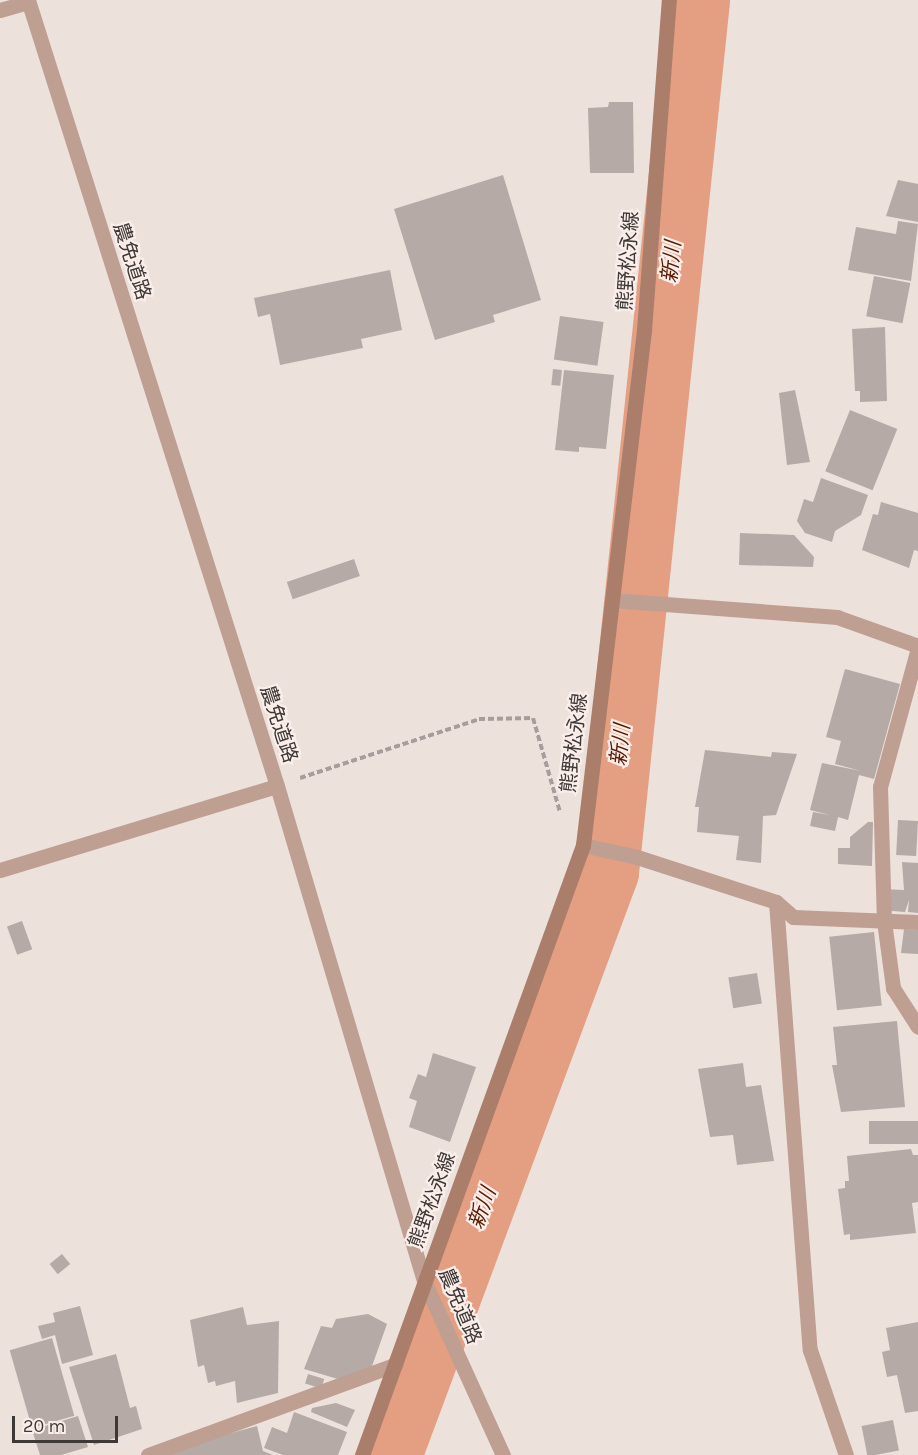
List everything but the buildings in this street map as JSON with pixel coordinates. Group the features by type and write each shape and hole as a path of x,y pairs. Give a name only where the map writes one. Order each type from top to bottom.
{"main road":[{"name":"熊野松永線","path":"362,1455 583,845 644,330 669,0"}],"street":[{"path":"0,10 28,1"},
{"name":"農免道路","path":"28,1 277,786 424,1281 503,1455"},
{"path":"612,600 837,617 918,647 880,787 884,921 893,988 918,1027"},
{"path":"0,870 277,786"},
{"path":"583,845 637,857 776,902 793,917 918,922"},
{"path":"776,902 810,1350 846,1455"},
{"path":"148,1455 396,1364"}],"path":[{"path":"277,786 479,719 533,718 566,834 583,845"}],"waterway":[{"name":"新川","path":"390,1455 607,872 698,0"}]}
